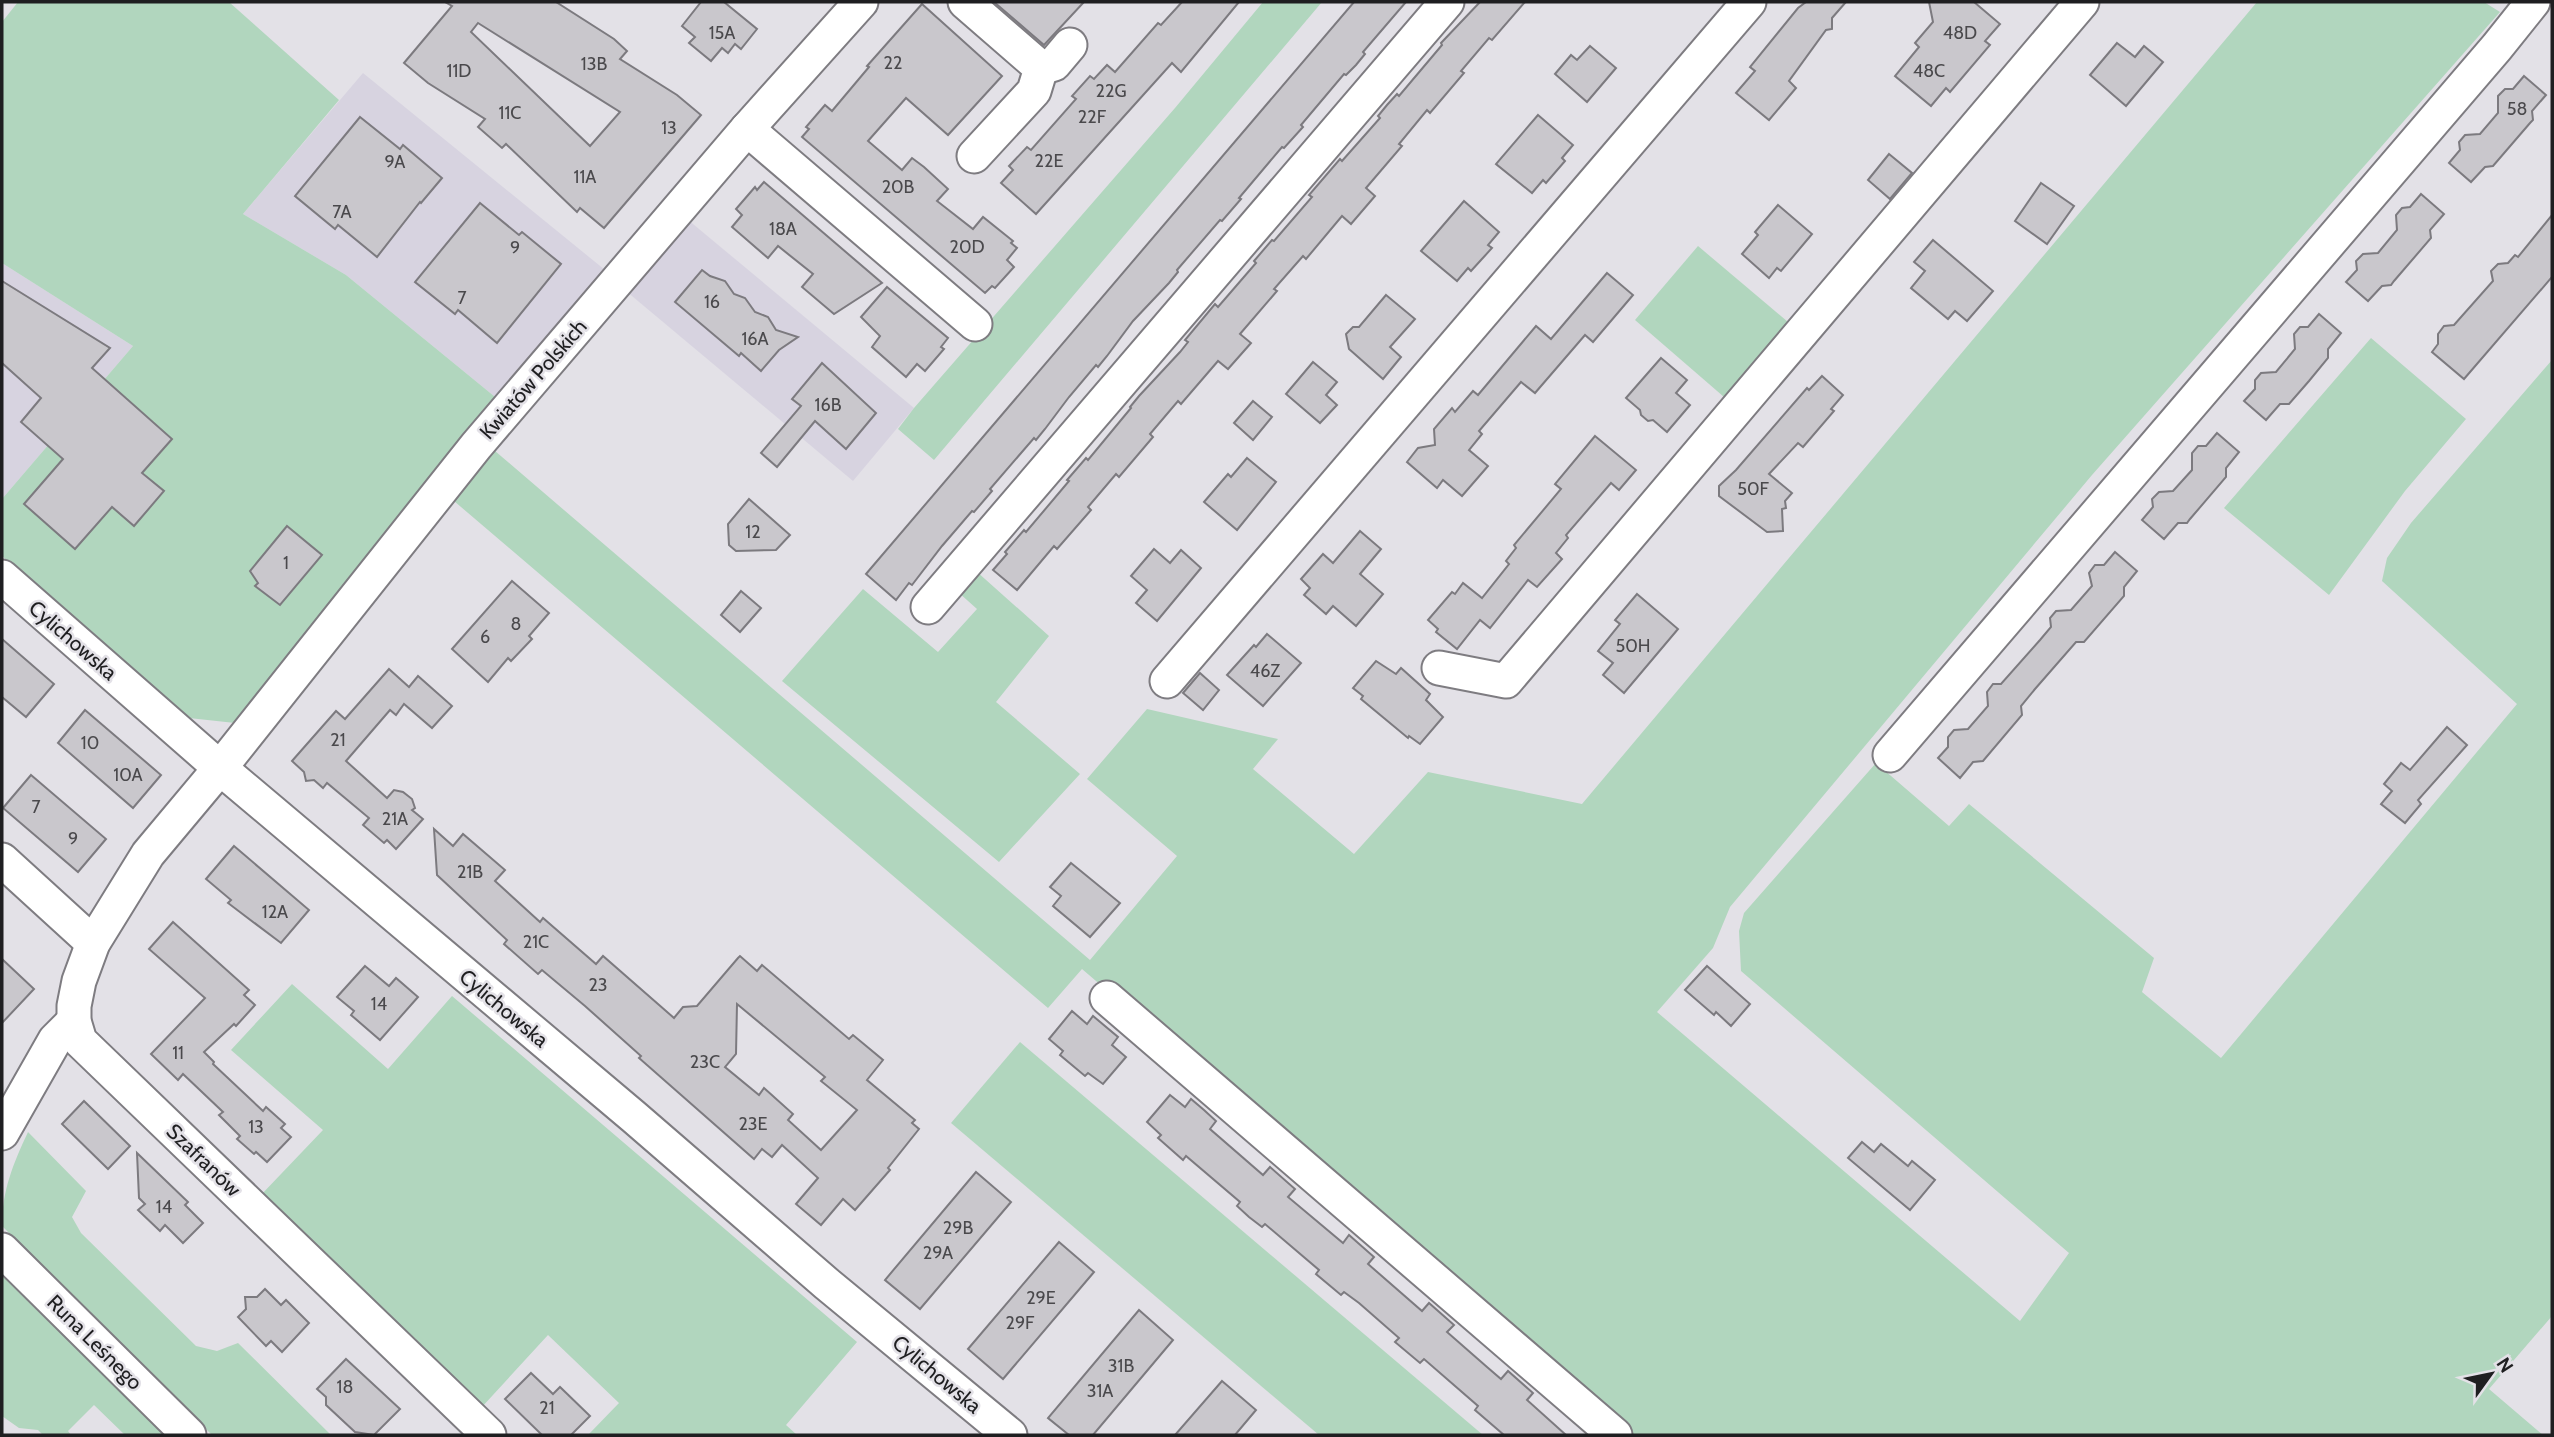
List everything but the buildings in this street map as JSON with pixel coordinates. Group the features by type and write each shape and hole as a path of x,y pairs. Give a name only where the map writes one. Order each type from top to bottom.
{"street":[{"name":"Kwiatów Polskich","path":"93,943 148,854 220,768 476,446 747,129 860,2"},
{"path":"965,2 1041,68"},
{"path":"928,607 1447,2"},
{"path":"1167,681 1749,2"},
{"path":"1439,668 1506,681 2082,2"},
{"path":"1890,755 2536,2 2552,10"},
{"path":"1041,68 1054,64 1070,46"},
{"path":"974,156 1034,91 1041,68"},
{"path":"747,129 975,324"},
{"name":"Cylichowska","path":"2,578 220,768 624,1108 827,1284 1010,1435"},
{"path":"2,860 93,943 79,981 74,1021 55,1040 2,1133"},
{"path":"1107,998 1615,1435"},
{"name":"Szafranów","path":"74,1021 80,1041 489,1435"},
{"name":"Runa Leśnego","path":"2,1250 189,1435"}],"shaded area":[{"path":"363,73 605,270 500,401 346,275 243,214"},
{"path":"687,219 914,408 853,481 626,291"},
{"path":"2,263 133,346 2,499"}],"green space":[{"path":"18,2 229,2 339,100 243,214 346,275 500,401 235,723 189,718 2,556 2,499 133,346 2,263 2,22"},
{"path":"1263,2 1322,2 934,460 898,429"},
{"path":"2257,2 2484,2 2500,12 2092,475 1730,907 1713,948 1657,1012 2020,1321 2069,1253 1741,971 1739,931 1744,913 1876,763 1949,826 1969,804 2154,958 2142,992 2221,1058 2517,704 2382,581 2387,558 2411,523 2552,360 2552,1316 2489,1389 2543,1435 1626,1435 1082,969 1048,1008 454,501 495,451 1090,960 1177,856 1087,779 1147,709 1278,739 1253,769 1354,854 1428,772 1582,804"},
{"path":"1698,246 1788,322 1724,397 1635,320"},
{"path":"2371,338 2466,419 2405,491 2329,595 2224,508"},
{"path":"976,571 1049,636 996,702 1080,774 999,862 782,681 863,589 938,652 977,609 958,592"},
{"path":"292,984 388,1069 452,996 857,1342 786,1425 797,1435 588,1435 619,1403 548,1335 481,1408 260,1196 323,1130 231,1050"},
{"path":"1020,1042 1483,1435 1319,1435 951,1123"},
{"path":"28,1132 86,1191 72,1217 81,1233 196,1346 217,1351 238,1343 331,1435 212,1435 2,1226 9,1178"},
{"path":"2,1272 164,1435 125,1435 94,1405 68,1431 71,1435 43,1435 38,1430 19,1428 2,1416"}]}
